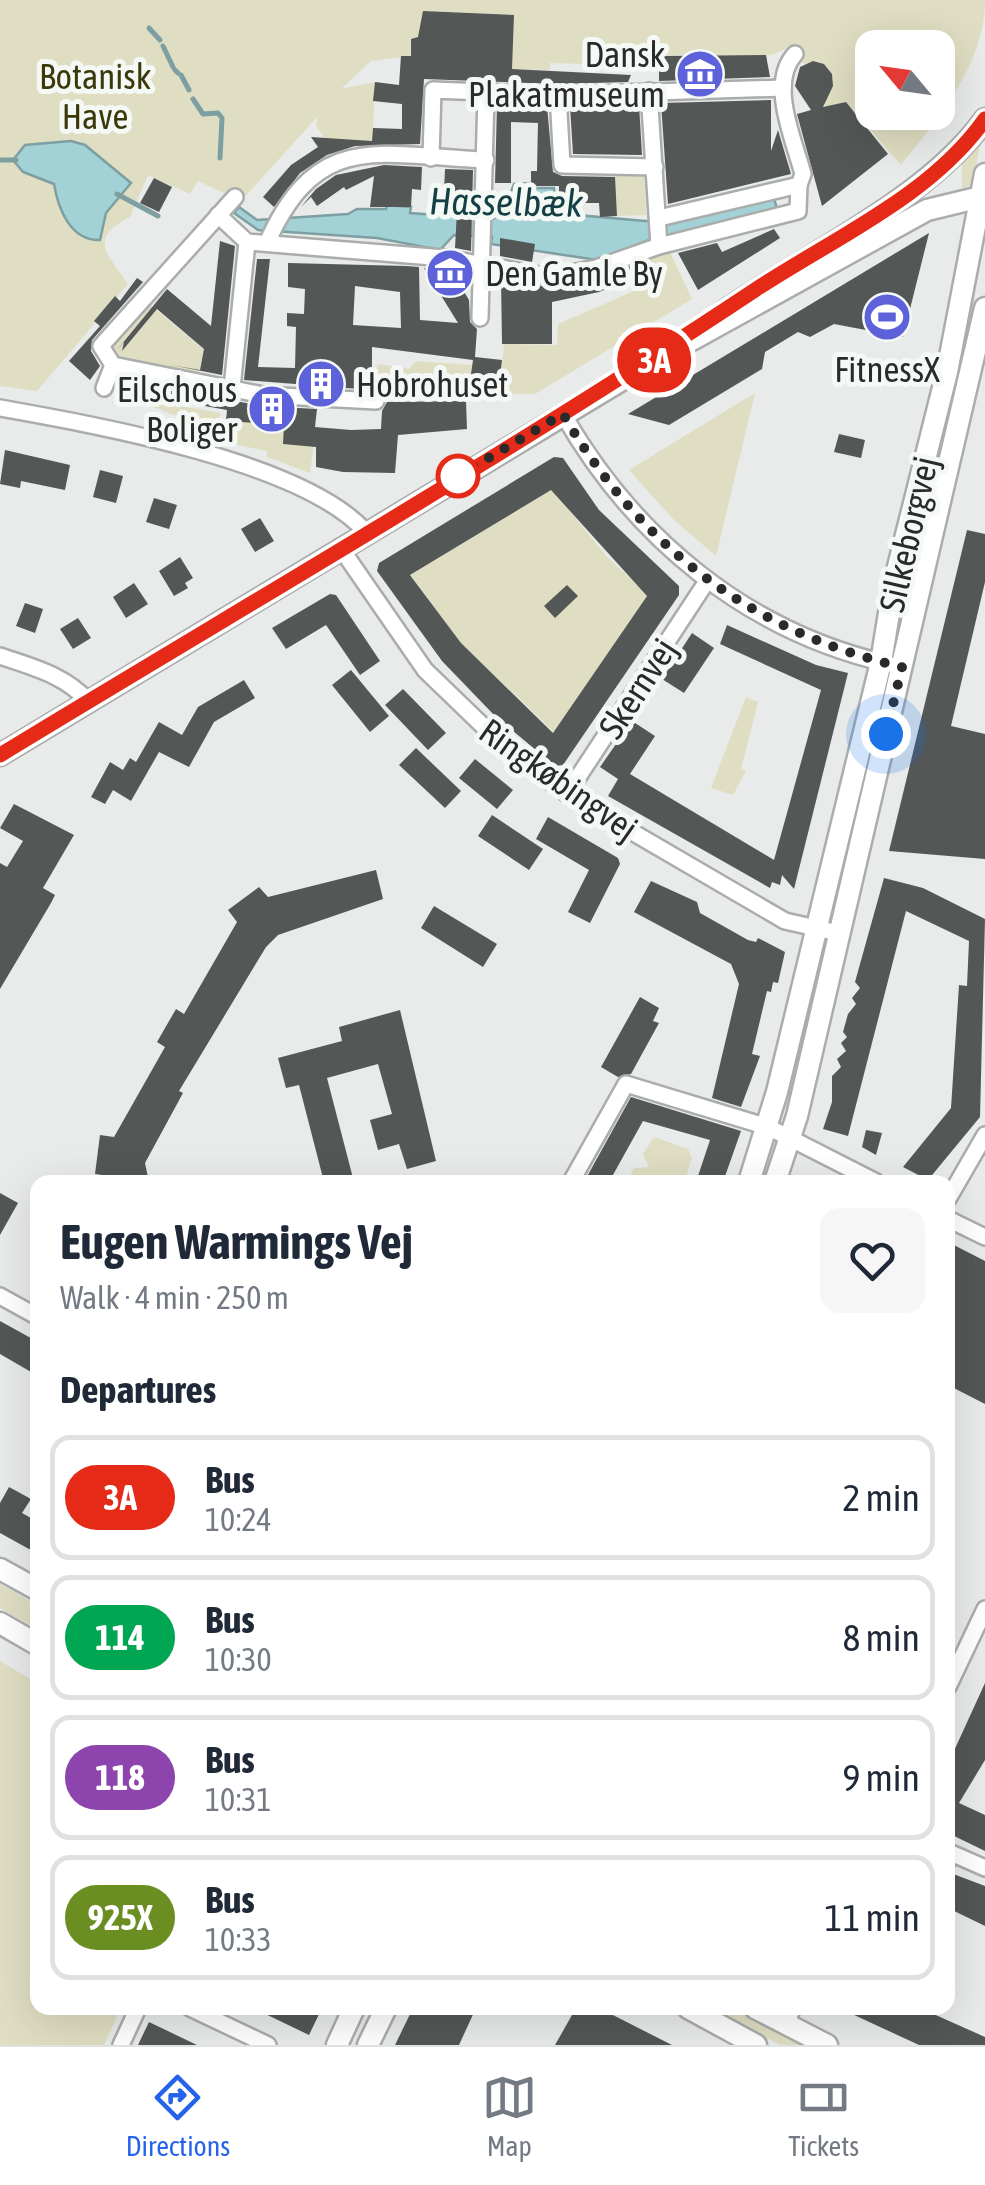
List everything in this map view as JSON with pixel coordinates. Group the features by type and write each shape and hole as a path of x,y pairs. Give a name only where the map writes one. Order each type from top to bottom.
{"street":[{"path":"247,242 269,238 445,258 551,277 596,268 659,244 798,211 798,185 803,174 783,88 784,69 795,54"},
{"path":"431,158 433,90 558,95 783,88"},
{"path":"656,91 659,244"},
{"path":"480,318 486,94"},
{"path":"558,95 562,165 655,167"},
{"path":"650,363 896,202 956,154 985,119"},
{"path":"269,238 280,214 301,188 346,156 486,160"},
{"name":"Silkeborgvej","path":"751,1175 768,1126 881,662 898,566 947,372 985,174"},
{"path":"658,219 798,185"},
{"path":"235,196 100,346 113,365 232,388 376,401"},
{"path":"0,755 365,531 650,363 927,210 983,196"},
{"path":"218,215 247,242"},
{"path":"232,388 247,242"},
{"name":"Silkeborgvej","path":"778,1175 791,1139 985,308"},
{"path":"104,388 113,365"},
{"path":"0,408 93,426 260,473 336,505 365,531"},
{"path":"563,414 583,450 664,547 707,582 788,628 902,667"},
{"name":"Ringkøbingvej","path":"340,547 426,670 474,720 567,794 785,920 838,933"},
{"name":"Skernvej","path":"567,794 707,582"},
{"path":"0,656 49,673 76,688 88,701"},
{"path":"575,1175 626,1084 768,1126 862,1175"},
{"path":"955,1186 985,1136"},
{"path":"955,1222 985,1237"},
{"path":"0,1296 30,1313"},
{"path":"0,1568 30,1585"},
{"path":"955,1676 978,1640 985,1609"},
{"path":"0,1623 30,1640"},
{"path":"955,1855 985,1868"},
{"path":"121,2045 135,2015"},
{"path":"205,2015 268,2045"},
{"path":"337,2045 351,2015"},
{"path":"368,2045 383,2015"},
{"path":"701,2015 756,2045"},
{"path":"790,2015 827,2045"}],"green space":[{"name":"Botanisk Have","path":"0,0 985,0 977,46 955,92 955,30 855,30 855,112 846,102 826,107 821,99 833,79 827,66 805,64 786,49 771,55 622,55 619,65 550,63 550,70 512,69 513,15 424,11 418,37 411,40 411,56 371,61 341,89 375,82 372,148 350,147 342,140 341,151 335,152 316,126 318,116 241,201 198,181 190,194 148,175 130,217 109,232 105,240 108,255 128,284 37,391 0,386"},
{"name":"Botanisk Have","path":"870,130 928,130 901,165"},
{"path":"981,142 972,185 962,188 962,160"},
{"path":"614,174 644,174 646,215 617,216"},
{"path":"983,238 964,374 937,478 930,483 927,480 966,334"},
{"path":"670,252 692,299 535,394 372,394 372,374 379,364 409,369 416,361 472,365 471,375 501,378 504,344 557,345 558,324 657,281 646,255"},
{"path":"147,302 204,350 198,375 120,361 108,351"},
{"path":"755,393 716,556 674,520 629,470"},
{"path":"124,396 221,413 214,430"},
{"path":"226,421 316,427 310,473 267,457 267,451 227,443"},
{"path":"552,489 607,557 648,594 554,732 461,643 411,575"},
{"path":"889,680 837,899 834,911 830,910"},
{"path":"746,697 758,702 741,769 746,771 733,795 711,788"},
{"path":"823,946 826,948 788,1110 782,1108"},
{"path":"654,1137 688,1149 692,1158 686,1175 630,1175 634,1168 649,1167 643,1154"},
{"path":"0,1584 30,1601 30,1626 0,1608"},
{"path":"0,1661 30,1679 30,2015 118,2015 104,2045 0,2045"},
{"path":"723,2015 749,2015 808,2045 780,2045"}],"water":[{"path":"71,141 85,145 131,183 106,213 100,240 73,229 62,213 54,184 23,172 13,160 25,145"},
{"path":"529,183 529,188 554,188 555,205 566,205 566,214 668,223 773,196 778,211 649,240 597,260 491,244 492,237 454,235 440,250 377,238 258,230 234,213 239,207 257,220 348,214 357,209 386,209 387,205 411,207 410,213 493,219 504,210 514,184"}],"building":[{"path":"423,11 514,15 512,69 631,75 628,82 558,84 424,79 420,144 355,146 327,155 300,173 274,207 263,197 291,165 318,147 311,137 372,141 373,128 402,129 402,104 373,101 375,82 399,85 401,56 411,56 411,39 418,37"},
{"path":"766,55 770,77 659,81 659,56"},
{"path":"813,61 824,64 832,74 833,86 823,107 846,102 855,113 855,130 869,130 888,154 822,206 797,114 811,110 795,86 800,67"},
{"path":"771,100 771,151 778,130 791,174 668,204 661,103"},
{"path":"497,104 547,106 553,172 562,176 615,177 617,216 600,217 599,203 559,203 559,186 531,186 531,171 537,171 538,123 511,122 511,183 495,183"},
{"path":"639,104 642,155 573,154 570,106"},
{"path":"384,165 422,167 421,190 412,189 411,207 370,207 374,176 346,190 344,187 317,206 311,197 301,207 316,189 336,175"},
{"path":"445,169 473,170 471,251 455,248 458,192 444,191"},
{"path":"154,178 172,187 159,212 140,203"},
{"path":"774,229 780,238 698,290 678,253 717,243 722,252"},
{"path":"929,233 903,337 834,324 810,337 798,332 765,352 762,369 669,425 628,414"},
{"path":"500,238 535,244 532,262 500,256"},
{"path":"220,241 235,246 222,375 171,365 200,370 204,349 157,309 122,351 124,342 117,350 167,289 211,326"},
{"path":"257,259 270,259 258,367 295,368 296,327 287,326 287,313 304,314 305,289 288,287 288,263 419,267 420,320 458,323 424,268 452,271 469,300 470,322 477,329 475,357 502,360 500,378 471,374 473,360 372,347 372,390 244,380","holes":["355,286 400,292 401,328 353,325"]},
{"path":"648,262 651,270 599,292 552,302 552,344 502,344 501,279 553,288"},
{"path":"137,278 143,282 92,340 91,351 100,366 90,380 69,361 100,326 94,321 115,296 120,301"},
{"path":"120,378 261,406 317,409 315,427 351,430 381,429 387,402 466,401 467,429 398,435 395,473 343,472 316,467 316,447 283,444 284,425 226,421 227,410 115,390"},
{"path":"839,434 865,440 861,458 834,452"},
{"path":"5,450 70,465 65,490 21,481 20,488 0,484"},
{"path":"554,457 563,458 599,510 679,586 679,595 563,765 555,766 495,716 442,661 377,571 379,563","holes":["551,490 647,596 553,733 461,643 410,575"]},
{"path":"100,470 123,476 116,503 93,497"},
{"path":"154,498 177,505 169,529 146,522"},
{"path":"260,518 274,541 255,552 241,529"},
{"path":"967,530 985,534 985,582 951,726 985,734 985,859 889,851"},
{"path":"180,557 193,578 185,583 188,588 174,596 159,571"},
{"path":"134,583 148,604 126,618 113,597"},
{"path":"567,585 578,596 555,618 544,606"},
{"path":"330,594 336,595 380,661 360,675 326,625 286,649 272,628"},
{"path":"25,603 43,609 35,633 16,626"},
{"path":"78,618 91,638 73,649 60,629"},
{"path":"727,625 816,665 848,673 794,889 782,875 780,885 772,882 770,888 608,796 618,779 600,767 632,721 655,736 630,774 774,860 821,690 720,644"},
{"path":"692,633 714,648 684,693 662,679"},
{"path":"351,670 389,716 370,732 332,685"},
{"path":"244,680 255,698 214,722 189,767 159,752 131,801 113,790 105,804 91,797 110,762 123,770 130,758 136,762 159,722 182,735 198,707"},
{"path":"403,689 446,733 428,750 385,705"},
{"path":"416,748 461,791 445,808 399,765"},
{"path":"475,759 513,790 497,809 459,778"},
{"path":"14,804 74,835 43,888 55,895 0,989 0,863 7,867 23,841 0,828"},
{"path":"492,815 543,849 529,870 478,836"},
{"path":"548,817 618,858 620,864 590,923 568,912 589,870 536,839"},
{"path":"376,870 383,899 278,935 266,947 179,1091 183,1093 145,1163 148,1175 95,1174 100,1135 114,1137 165,1047 157,1042 176,1009 184,1014 237,922 228,910 259,887 268,897"},
{"path":"884,878 923,888 985,919 980,1117 932,1175 918,1175 903,1167 951,1108 959,985 967,986 969,941 906,911 848,1136 823,1129 832,1102 832,1076 841,1067 837,1059 846,1051 841,1043 847,1037 843,1032 848,1014 856,1004 852,998 860,988 855,982"},
{"path":"651,881 697,902 700,913 748,940 756,942 758,938 785,952 778,983 773,982 771,992 767,991 752,1054 760,1056 741,1107 712,1098 739,984 731,964 634,912"},
{"path":"434,906 497,944 483,967 421,928"},
{"path":"640,997 659,1008 653,1021 659,1023 631,1074 618,1077 601,1067"},
{"path":"400,1010 436,1161 407,1169 399,1144 378,1150 370,1120 392,1114 378,1064 327,1078 352,1175 322,1175 299,1085 286,1088 278,1058 342,1041 339,1027"},
{"path":"631,1097 741,1131 725,1175 698,1175 710,1140 643,1121 613,1175 588,1175"},
{"path":"866,1130 882,1133 876,1155 862,1147"},
{"path":"0,1193 18,1203 0,1235"},
{"path":"955,1246 985,1261 985,1404 955,1389"},
{"path":"0,1321 30,1338 30,1371 0,1354"},
{"path":"9,1487 30,1498 22,1513 30,1518 30,1550 0,1533 0,1503"},
{"path":"985,1683 985,1760 959,1803 985,1815 985,1851 955,1836 955,1749"},
{"path":"955,1875 985,1886 985,1926 955,1911"},
{"path":"268,2015 319,2015 309,2035"},
{"path":"410,2015 473,2015 459,2045 395,2045"},
{"path":"572,2015 613,2015 672,2045 555,2045"},
{"path":"854,2015 936,2015 985,2037 985,2045 919,2045"},
{"path":"149,2022 197,2045 138,2045"}],"waterway":[{"path":"149,28 160,40"},
{"path":"163,46 173,67"},
{"path":"175,70 178,73"},
{"path":"181,75 189,90"},
{"path":"193,99 203,114 218,113 222,118 220,158"},
{"name":"Hasselbæk","path":"0,160 16,160"},
{"name":"Hasselbæk","path":"117,194 158,216"}],"bus line":[{"name":"3A","path":"0,755 365,531 650,363 778,275 896,202 956,154 985,119"}],"place":[{"name":"Dansk Plakatmuseum","path":"700,74"},
{"name":"Den Gamle By","path":"450,273"},
{"name":"FitnessX","path":"887,317"},
{"name":"Hobrohuset","path":"321,384"},
{"name":"Eilschous Boliger","path":"272,409"}],"route":[{"path":"458,476 563,414 583,450 624,503 664,547 707,582 788,628 902,667 886,734"}]}
